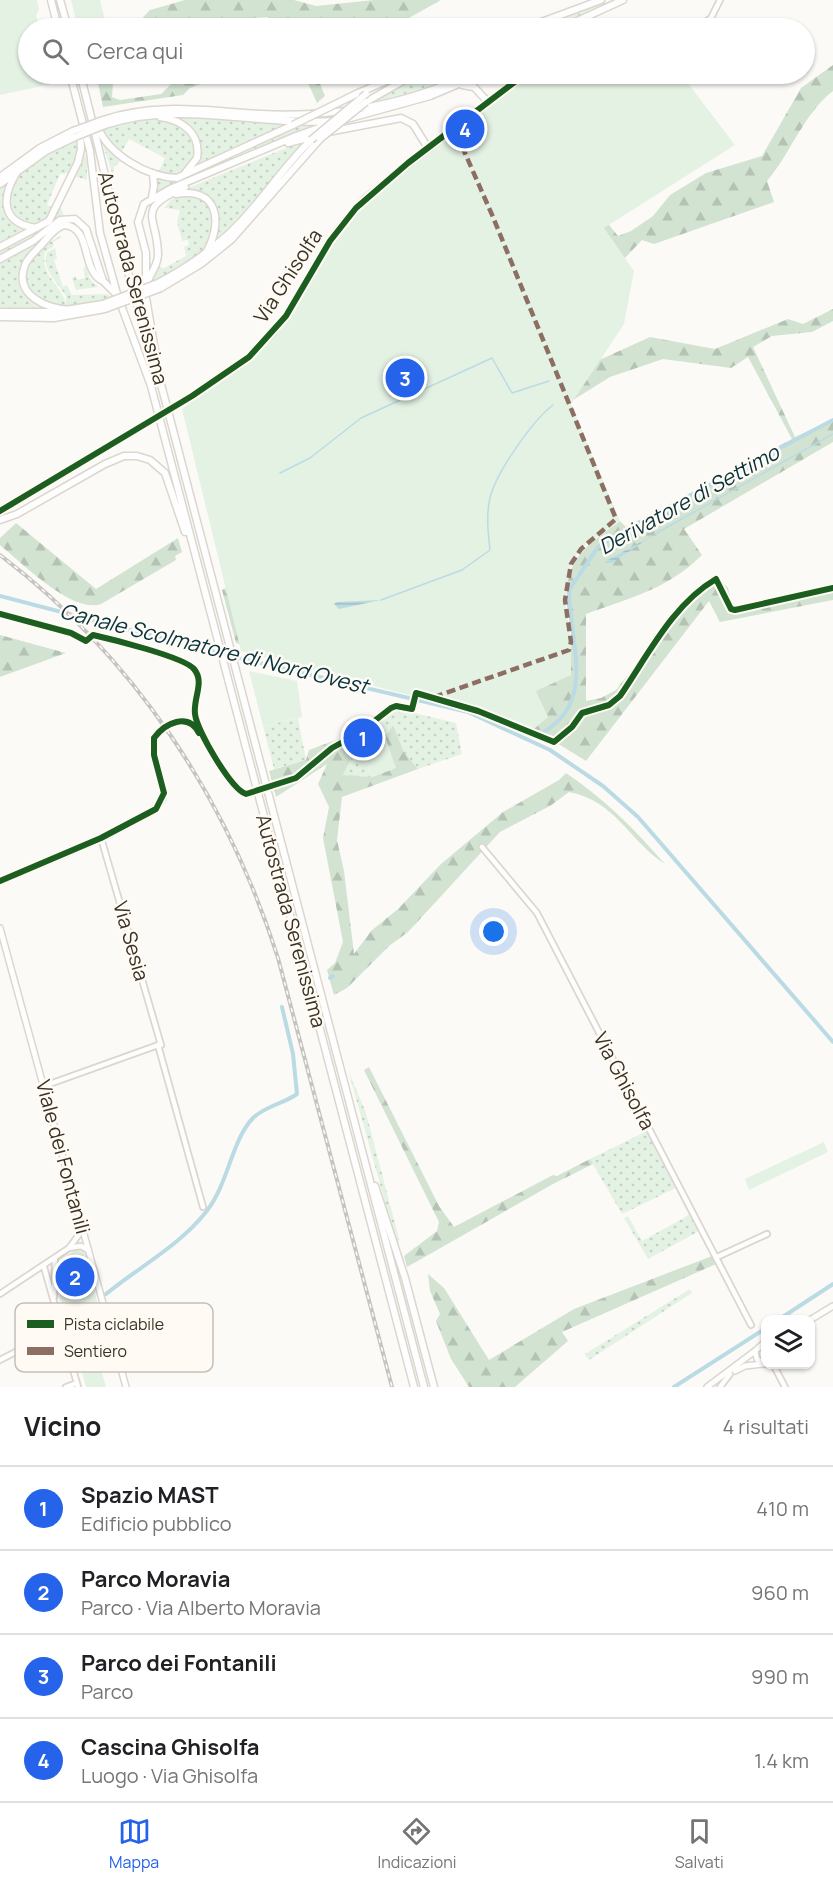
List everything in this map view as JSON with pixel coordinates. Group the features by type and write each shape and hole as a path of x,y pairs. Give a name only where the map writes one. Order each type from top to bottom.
{"highway":[{"path":"51,0 56,18"},
{"path":"60,0 65,18"},
{"path":"552,18 601,0"},
{"path":"584,18 623,0"},
{"name":"Autostrada Serenissima","path":"72,84 90,151 100,233 118,297 147,373 414,1387"},
{"name":"Autostrada Serenissima","path":"83,84 140,320 158,369 424,1387"},
{"path":"84,84 106,144 153,173 165,178 177,178 379,84"},
{"path":"159,286 204,255 248,214 310,140 386,84"},
{"path":"0,317 54,318 104,306 159,286 201,264 231,240 320,139 366,98 395,84"},
{"path":"0,177 40,148 104,123 158,109 297,115 362,108 422,93 445,84"},
{"path":"158,369 145,285 146,253 138,222 144,204 151,198 296,136 342,120 411,102 461,84"},
{"path":"450,89 471,85 488,102"},
{"path":"0,247 38,228 49,221 54,213 80,156 81,142 76,98"},
{"path":"104,123 183,113 294,122 342,120"},
{"path":"153,116 179,122 188,127 195,139 198,151 195,161 189,170 177,178"},
{"path":"145,285 158,256 151,214 155,206 172,195 297,140 389,119 410,121 428,148"},
{"path":"0,184 20,168 74,134"},
{"path":"20,168 8,189 8,210 19,224 38,228"},
{"path":"151,198 154,186 153,173"},
{"path":"172,195 200,196 213,208 216,229 204,255"},
{"path":"0,259 33,241 60,220 72,219 80,221 86,229 104,280"},
{"path":"71,310 52,308 38,302 30,296 24,283 25,264 53,232 64,225 75,228 82,237 92,271 104,280 118,297"},
{"path":"0,312 36,313 104,306"},
{"path":"0,520 17,514 112,460 131,456 144,457 161,468 169,480 198,569"},
{"path":"368,1170 382,1202 434,1387"}],"main road":[{"name":"Viale dei Fontanili","path":"0,928 103,1303"},
{"path":"815,1317 833,1305"},
{"path":"708,1386 761,1345"},
{"path":"756,1351 757,1359 761,1362"},
{"path":"708,1386 745,1366 761,1364"},
{"name":"Viale dei Fontanili","path":"122,1372 126,1387"}],"street":[{"path":"711,18 720,0"},
{"name":"Via Ghisolfa","path":"0,511 192,396 240,364 264,343 286,316 330,241 365,198 512,84"},
{"path":"0,881 101,838 156,809 163,799"},
{"name":"Via Sesia","path":"101,838 161,1045 203,1207"},
{"name":"Via Ghisolfa","path":"482,847 537,913 751,1325"},
{"path":"44,1086 161,1045"},
{"path":"0,1294 44,1267 69,1248 83,1229"},
{"path":"717,1257 767,1234"},
{"path":"69,1248 81,1246 89,1250"},
{"path":"54,1297 55,1258"},
{"path":"44,1267 56,1303"},
{"path":"0,1360 15,1352"},
{"path":"775,1369 785,1387"},
{"path":"720,1387 730,1374"},
{"path":"66,1387 77,1385"}],"green space":[{"path":"0,0 37,0 39,9 37,18 18,18 18,84 52,84 0,95"},
{"path":"71,0 100,0 104,18 76,18"},
{"path":"185,0 294,0 316,6 374,0 441,0 409,18 142,18 150,10"},
{"path":"611,0 614,0 574,18 565,18"},
{"path":"833,65 833,91 814,110 767,181 774,202 654,244 642,240 624,259 604,246 568,174 618,236 631,231 653,216 670,195 706,173 762,156 801,88 807,84 815,84 815,78"},
{"path":"98,84 113,84 112,97 120,100 161,94 171,84 201,84 190,88 183,95 103,107"},
{"path":"308,84 320,84 325,96 317,103"},
{"path":"405,84 435,84 416,91 372,102"},
{"path":"519,84 689,84 735,145 604,228 634,271 624,324 571,404 620,521 581,548 571,563 565,600 571,642 571,675 536,691 548,717 528,734 469,711 241,651 182,409 256,351 346,219 437,145"},
{"path":"189,115 291,124 193,168 197,162 199,143 170,116"},
{"path":"157,118 181,126 189,133 194,147 193,162 184,173 167,175 158,173 165,158 129,139 121,153 115,149 101,129 126,121"},
{"path":"301,124 317,126 155,193 158,177 181,180"},
{"path":"78,138 77,155 69,173 60,174 47,205 53,208 48,218 37,224 18,220 10,210 9,196 20,174 42,156"},
{"path":"308,139 237,223 212,245 218,223 215,209 183,190"},
{"path":"102,142 123,159 114,167 114,179"},
{"path":"84,150 87,162 87,180 74,176"},
{"path":"10,177 4,196 5,208 29,231 0,245 0,186"},
{"path":"186,195 200,199 212,212 214,229 210,240 194,259 150,284 158,267 164,268 186,256 184,247 189,245 188,240 182,241 177,222 180,210 164,208 172,199"},
{"path":"61,207 64,217 0,257 0,249 47,226"},
{"path":"74,221 80,227 71,224 62,225 54,230 46,237 21,272 32,300 49,310 0,310 0,261 58,223"},
{"path":"62,235 53,242 54,246 45,252 44,260 48,274 66,304 66,296 46,265 47,252 55,248 57,258 54,260 63,287 67,285 72,295 107,294 113,298 86,306 65,308 42,301 31,292 27,283 27,272 31,262 38,252"},
{"path":"86,267 90,279 98,287 76,290 72,278 76,276 77,280 85,278 83,268"},
{"path":"833,309 833,321 812,332 772,336 753,347 795,437 833,419 833,442 684,529 702,555 689,567 648,591 586,614 586,701 601,698 616,690 677,610 709,578 718,577 728,588 733,608 833,590 833,600 720,622 709,601 586,761 552,740 494,714 571,648 567,602 569,574 580,554 589,545 620,521 626,527 792,439 748,357 731,368 663,359 610,377 557,410 273,653 236,643 222,590 296,551 586,366 650,337 715,349 788,319 803,324"},
{"path":"16,523 96,589 178,538 182,552 175,556 176,560 101,604 89,605 76,602 48,585 0,545 0,538"},
{"path":"0,635 66,653 0,677"},
{"path":"249,671 297,681 302,717 263,726"},
{"path":"389,707 456,723 462,754 418,769 404,752 393,725 385,737 361,746 372,777 343,775 354,753 357,732"},
{"path":"298,718 306,760 274,769 263,726"},
{"path":"393,725 404,752 418,769 342,797 337,840 344,871 354,954 371,931 398,909 441,864 503,812 559,780 566,773 594,793 665,864 652,855 611,813 599,804 569,792 550,806 500,832 408,932 389,946 347,988 334,995 327,970 335,963 343,942 323,838 329,807 318,784 327,764 276,797 269,771 306,760 309,750 357,732 354,753 343,775 372,777 395,768 385,737"},
{"path":"385,737 396,768 372,777 361,746"},
{"path":"369,1067 439,1206 454,1227 553,1175 557,1176 590,1159 593,1164 553,1184 407,1267 404,1256 437,1231 439,1222 364,1070"},
{"path":"348,1070 366,1113 398,1235 400,1255"},
{"path":"647,1131 678,1187 622,1214 590,1159"},
{"path":"824,1142 828,1152 749,1190 745,1179"},
{"path":"680,1190 701,1230 648,1259 624,1218 628,1216 642,1241 689,1215 677,1191"},
{"path":"77,1249 84,1252 98,1303 61,1303 58,1292 59,1262"},
{"path":"712,1256 716,1264 562,1332 568,1341 515,1387 469,1387 451,1359 436,1321 440,1314 430,1291 428,1274 444,1288 489,1360 574,1309"},
{"path":"690,1289 692,1293 589,1360 585,1354"},
{"path":"82,1372 102,1372 106,1387 86,1387"}],"water":[{"path":"655,534 612,563 605,563 606,561"},
{"path":"381,600 339,609 334,604 337,602"}],"waterway":[{"path":"280,473 310,458 361,418 492,358 512,393 549,381"},
{"path":"381,600 462,570 490,550 488,511 490,498 499,475 525,435 553,405"},
{"name":"Derivatore di Settimo","path":"544,732 560,719 570,703 575,686 575,649 569,590 598,547 627,529 833,420"},
{"path":"655,534 833,434"},
{"name":"Canale Scolmatore di Nord Ovest","path":"0,596 218,653 468,712 550,750 603,786 638,817 833,1042"},
{"name":"Derivatore di Settimo","path":"106,1294 171,1246 195,1224 214,1201 240,1138 253,1118 297,1094 293,1054 282,1007"},
{"path":"786,1315 833,1284"},
{"path":"674,1387 761,1331"}],"railway":[{"path":"0,555 48,595 93,638 133,685 170,735 203,787 232,842 257,899 278,958 392,1387"}],"marked path":[{"path":"434,697 569,650 571,642 565,600 571,564 581,549 616,519 493,217 454,128"}],"cycle path":[{"path":"0,511 192,396 249,357 286,316 330,241 356,208 408,163 512,84"},
{"path":"0,614 71,633 86,641 93,635 130,644 188,664 194,669 199,679 195,708 197,722 224,771 232,782 246,794 296,778 332,748 359,733 391,708 396,706 412,709 416,693 478,711 554,742 572,727 582,713 609,705 620,696 674,616 687,602 716,579 731,609 735,610 833,588"},
{"path":"0,881 101,838 156,809 164,793 154,755 154,738 170,724 183,721 189,723 199,733"}],"place":[{"name":"Cascina Ghisolfa","path":"465,129"},
{"name":"Parco dei Fontanili","path":"405,378"},
{"name":"Spazio MAST","path":"363,738"},
{"name":"Parco Moravia","path":"75,1277"}]}
